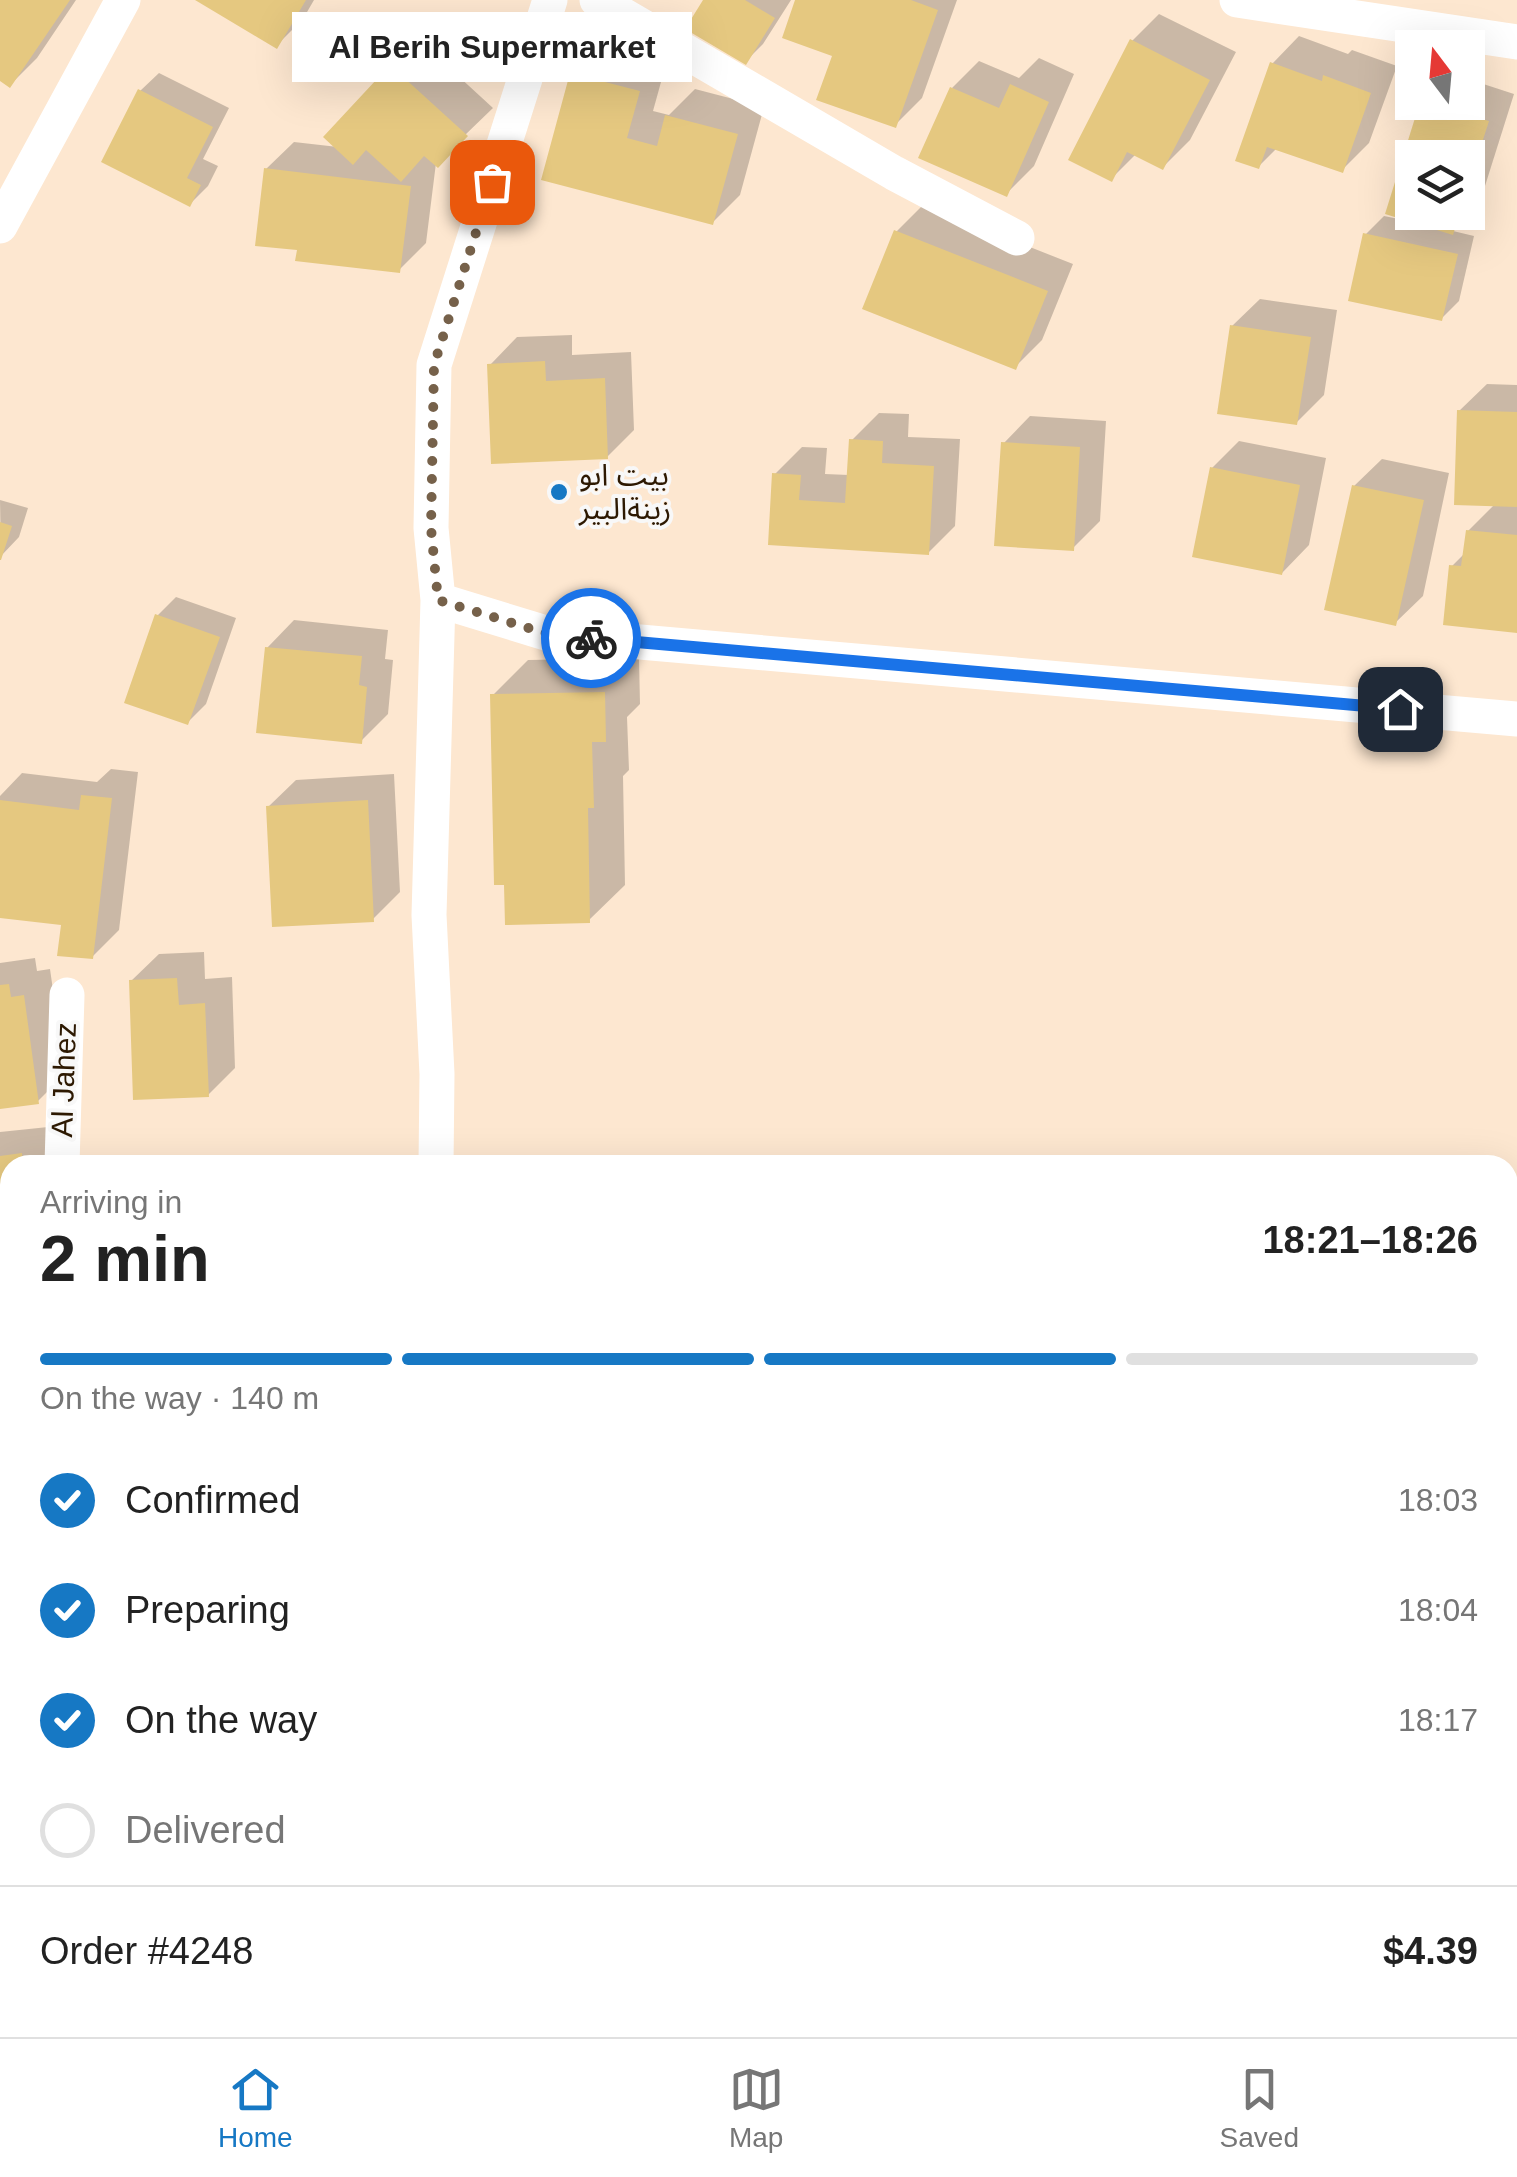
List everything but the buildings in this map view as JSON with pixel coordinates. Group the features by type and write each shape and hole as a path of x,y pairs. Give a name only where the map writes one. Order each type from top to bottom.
{"street":[{"path":"0,226 123,0"},
{"path":"436,1155 437,1074 428,915 438,600 431,528 434,365 550,0"},
{"path":"597,0 894,174 1017,238"},
{"path":"1258,2 1517,42"},
{"path":"438,600 548,634 1517,719"},
{"name":"Al Jahez","path":"62,1155 67,994"}],"way so far":[{"path":"492,182 434,365 431,528 438,600 548,634 591,638"}],"place":[{"name":"Al Berih Supermarket","path":"492,182"},
{"name":"بيت ابو زينةالبير","path":"559,492"}],"route":[{"path":"591,638 1400,709"}]}
